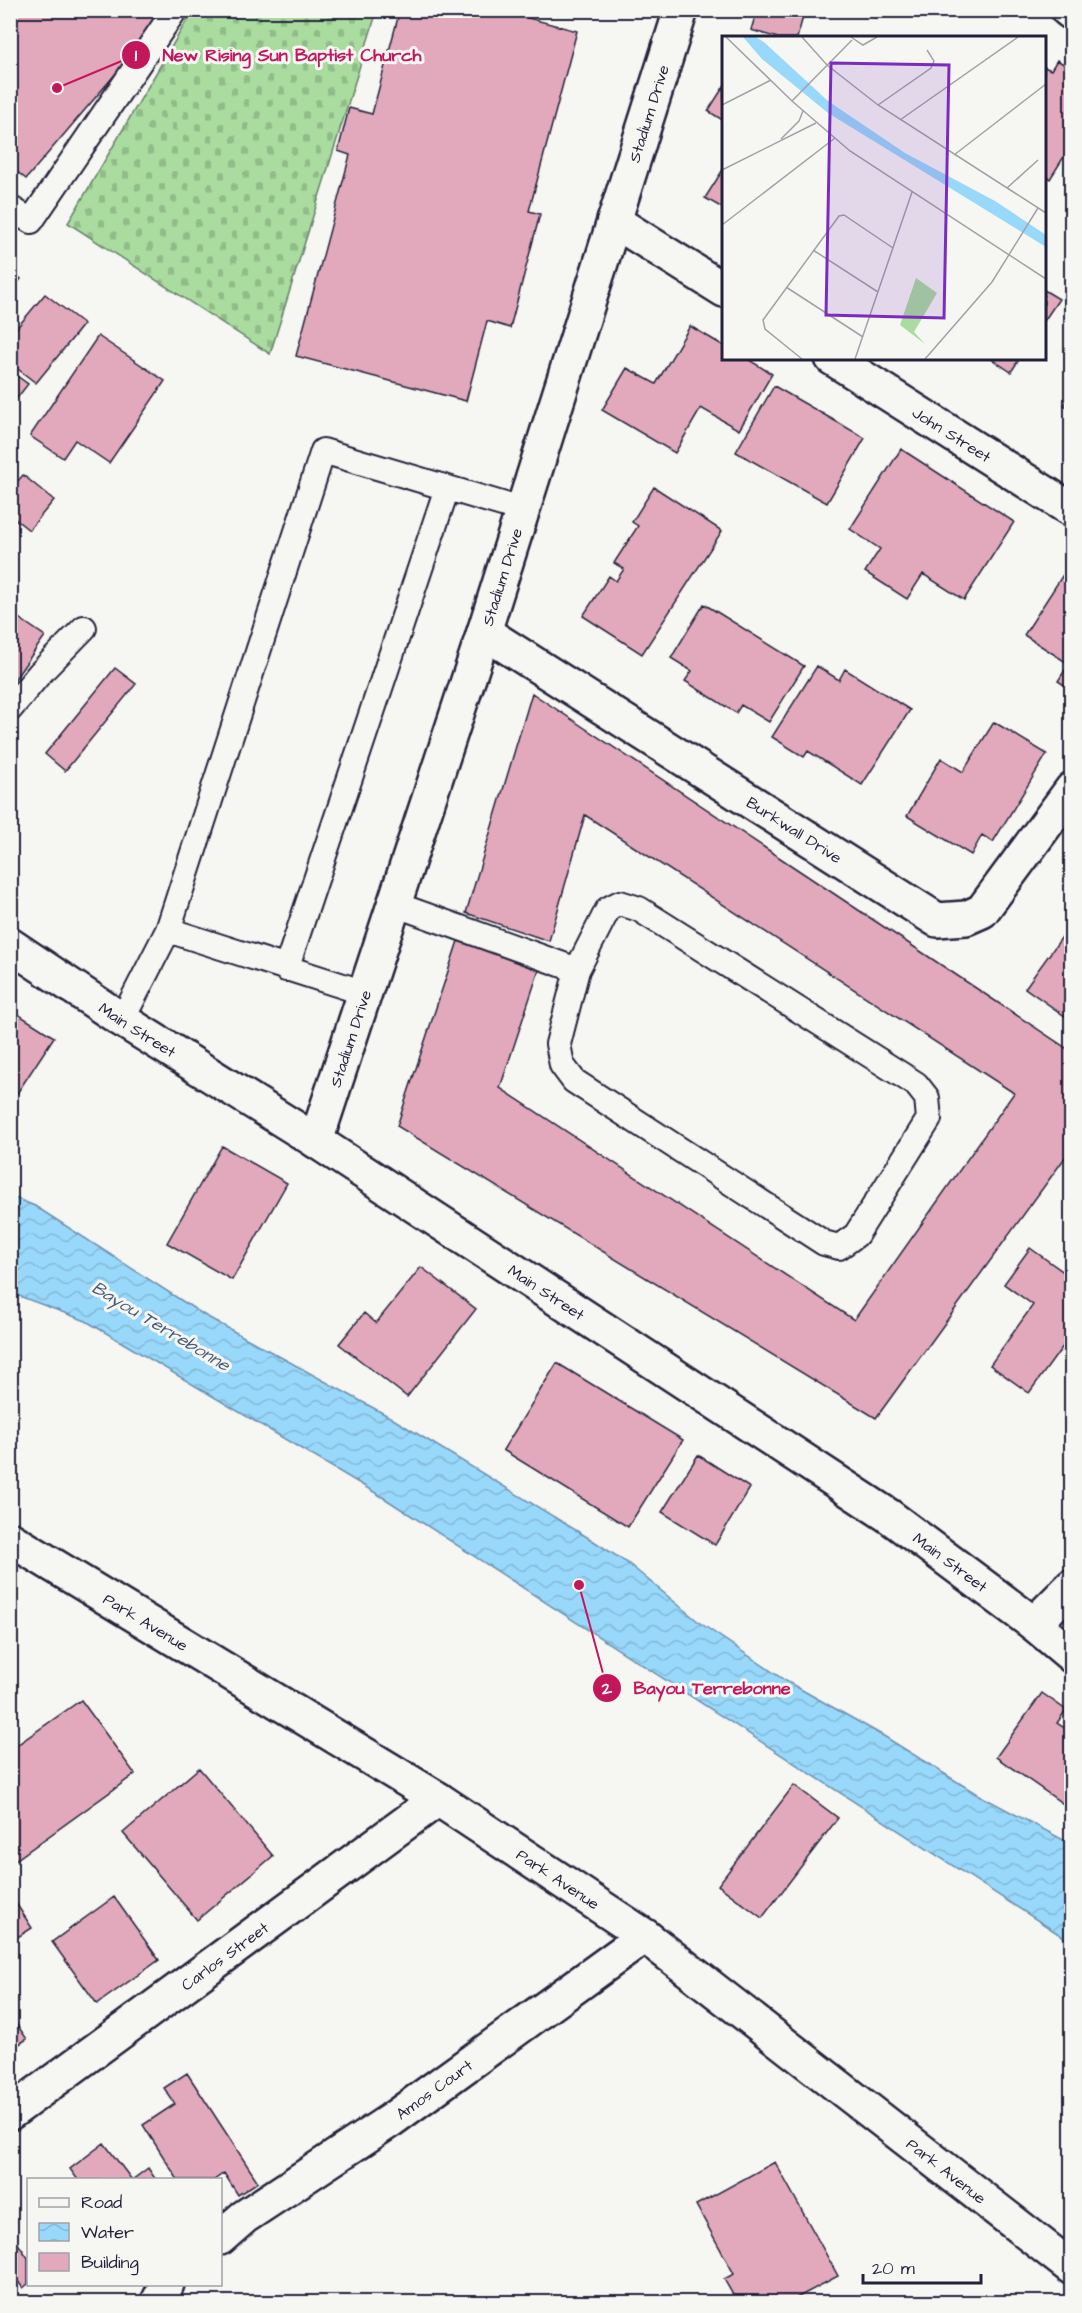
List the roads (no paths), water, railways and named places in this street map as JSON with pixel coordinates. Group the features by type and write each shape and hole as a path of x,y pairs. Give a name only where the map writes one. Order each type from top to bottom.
{"street":[{"name":"Stadium Drive","path":"316,1141 484,633 681,10"},
{"path":"614,221 722,289"},
{"name":"John Street","path":"835,360 1071,510"},
{"name":"Burkwall Drive","path":"484,633 937,920 966,918 982,911 1071,789"},
{"name":"Main Street","path":"10,945 122,1020 316,1141 889,1516 1034,1624 1071,1656"},
{"name":"Park Avenue","path":"10,1539 438,1799 645,1936 1071,2268"},
{"path":"1034,1624 1071,1586"},
{"name":"Carlos Street","path":"10,2114 438,1799"},
{"name":"Amos Court","path":"222,2236 244,2217 391,2120 645,1936"},
{"path":"158,2302 166,2286"}],"lane":[{"path":"10,208 31,221 175,10"},
{"path":"122,1020 168,930 323,451 522,510"},
{"path":"286,969 447,488"},
{"path":"10,709 40,673 84,628"},
{"path":"620,903 639,909 916,1084 927,1098 928,1119 856,1235 839,1247 824,1243 574,1081 562,1065 558,1044 577,970 608,909 620,903"},
{"path":"394,904 577,970"},
{"path":"168,930 365,993"}],"water":[{"path":"10,1196 35,1206 204,1315 388,1416 592,1540 629,1564 700,1623 786,1681 882,1735 977,1794 1071,1844 1071,1942 384,1498 86,1321 11,1293"}],"place":[{"name":"New Rising Sun Baptist Church","path":"57,88"},
{"name":"Bayou Terrebonne","path":"579,1585"}]}
